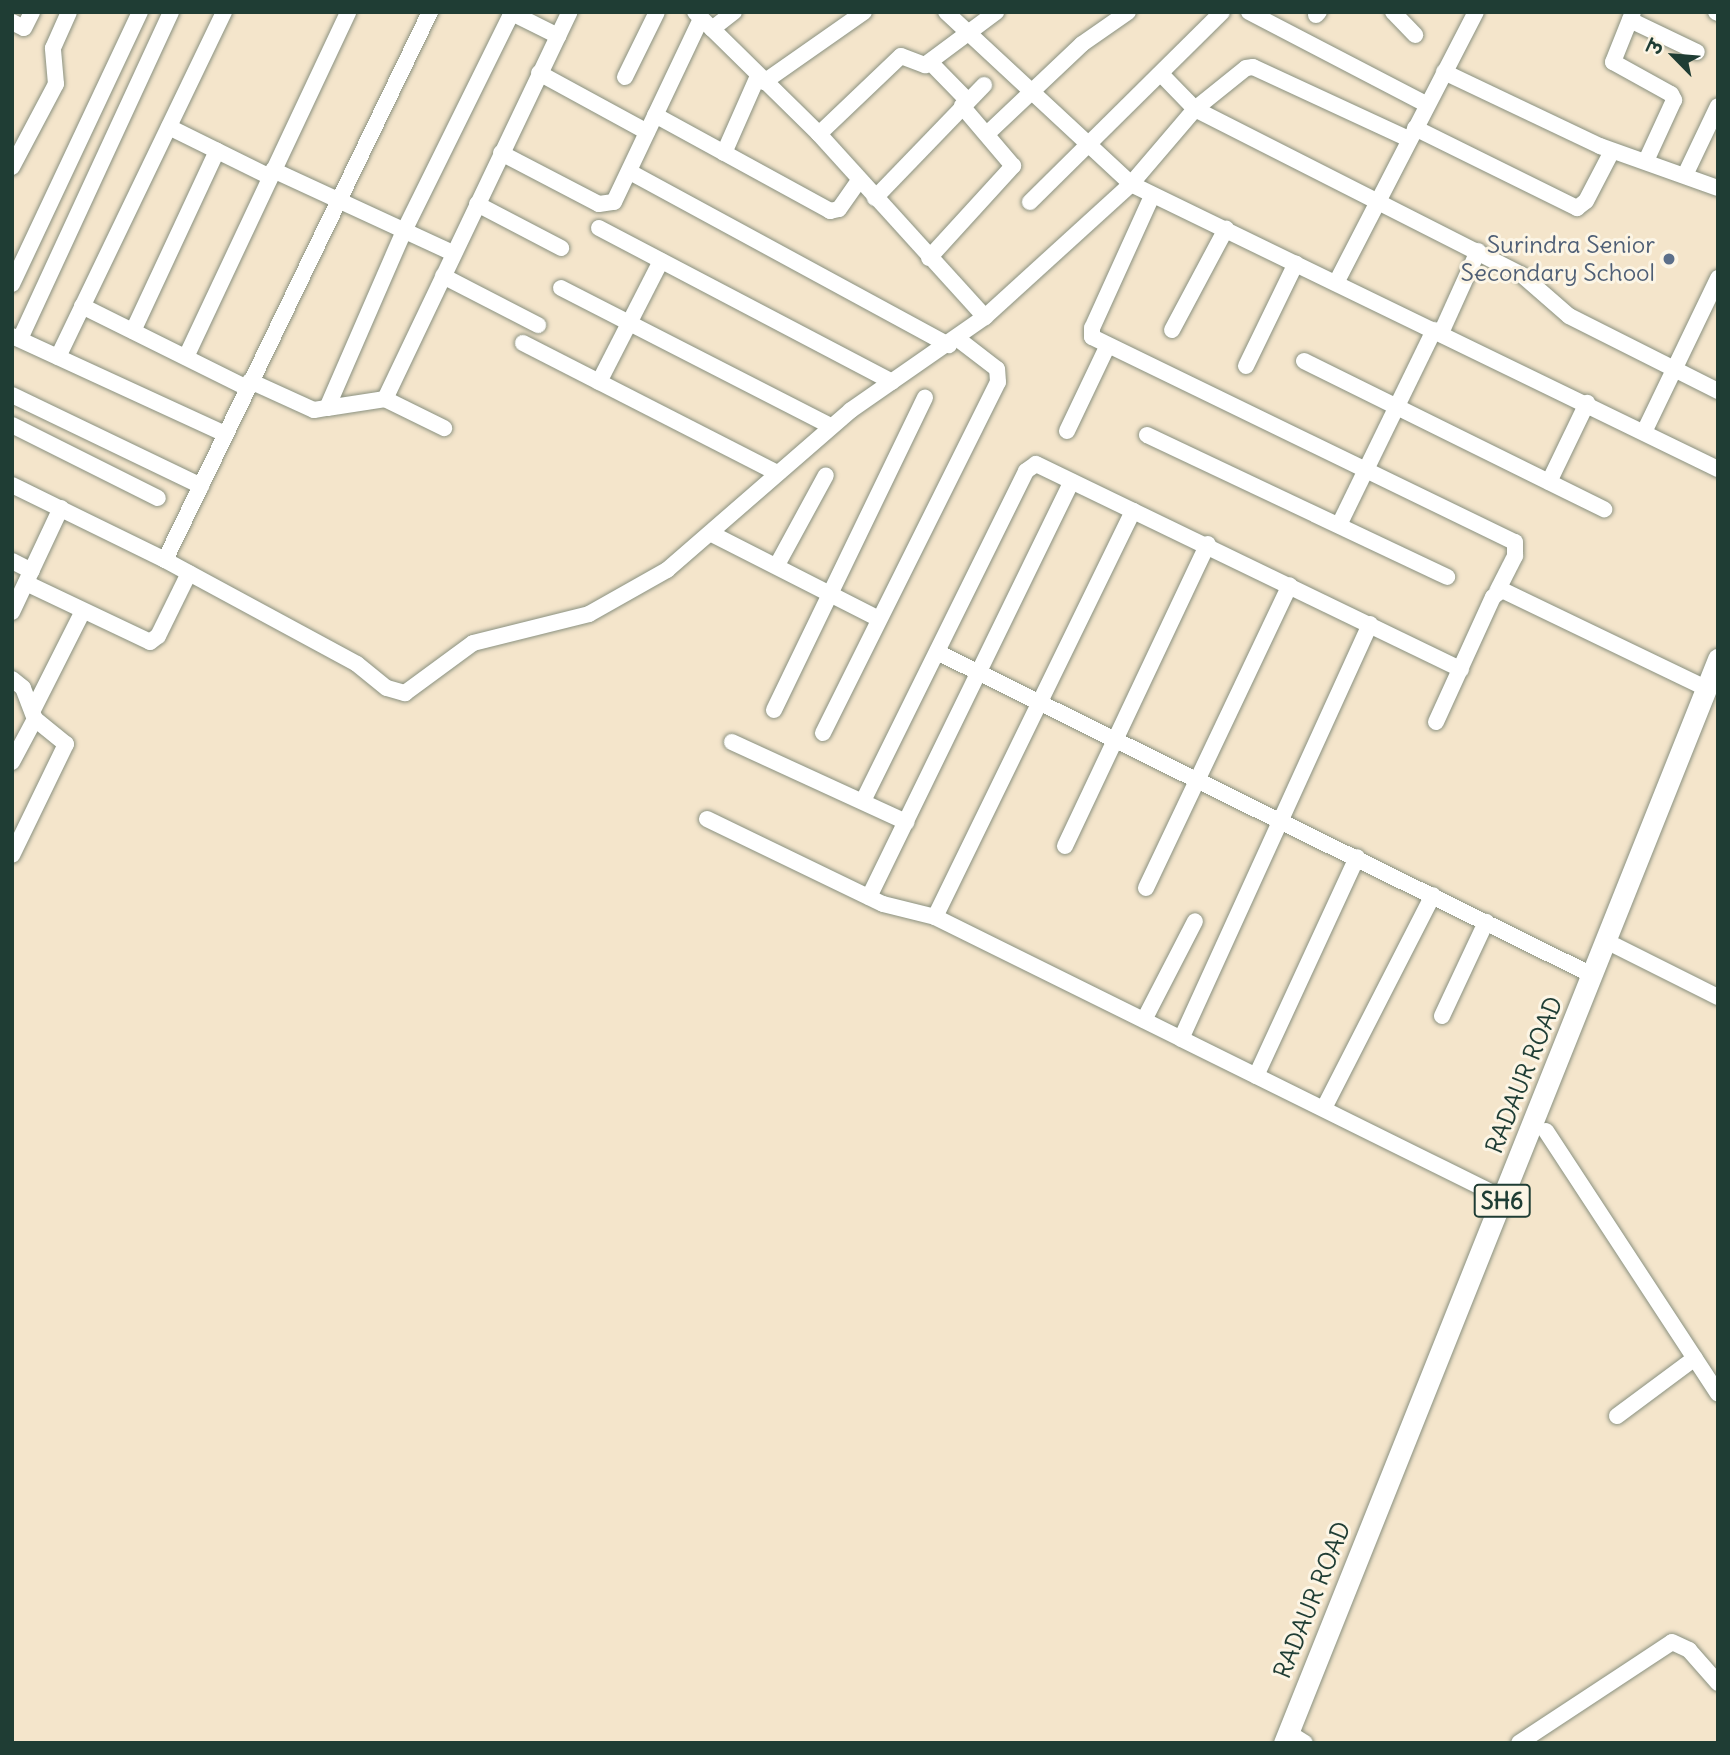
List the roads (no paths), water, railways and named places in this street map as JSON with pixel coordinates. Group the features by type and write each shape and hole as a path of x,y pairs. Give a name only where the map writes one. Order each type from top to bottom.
{"main road":[{"name":"RADAUR ROAD","path":"1295,1742 1546,1131 1712,691 1718,659"},
{"name":"RADAUR ROAD","path":"1295,1742 1503,1198 1592,975 1712,691"}],"street":[{"path":"12,22 24,28 32,12"},
{"path":"12,167 55,84 53,48 69,12"},
{"path":"12,284 140,12"},
{"path":"171,12 16,338 225,434"},
{"path":"58,357 224,12"},
{"path":"186,356 348,12"},
{"path":"166,560 430,12"},
{"path":"386,399 569,12"},
{"path":"625,77 657,12"},
{"path":"501,153 605,206 614,202 703,20 734,12"},
{"path":"724,153 761,79 864,12"},
{"path":"946,12 1030,93 1091,145 1131,184 1645,430 1718,469"},
{"path":"819,134 901,56 920,65 930,62 996,12"},
{"path":"988,133 1090,38 1128,12"},
{"path":"1030,202 1091,145 1222,12"},
{"path":"1249,12 1426,104"},
{"path":"1393,12 1415,35"},
{"path":"1336,283 1377,198 1476,12"},
{"path":"327,408 404,231 511,13 558,36"},
{"path":"1646,161 1674,100 1671,94 1613,62 1632,16 1697,52"},
{"path":"703,20 819,134 985,317"},
{"path":"929,258 1011,172 1011,160 930,62"},
{"path":"12,485 166,560 357,664 387,688 405,693 473,643 572,619 613,603 667,570 712,534 831,426 954,342 985,317 1131,184 1195,109 1238,74 1253,67 1577,208 1586,201 1612,150"},
{"path":"1444,72 1612,150 1686,173 1718,188"},
{"path":"539,73 647,132"},
{"path":"1161,74 1195,109 1478,251 1534,282 1569,316 1718,391"},
{"path":"875,198 984,85"},
{"path":"1686,173 1718,106"},
{"path":"655,115 830,211 839,209 859,180"},
{"path":"169,127 453,253"},
{"path":"133,331 217,150"},
{"path":"630,172 954,342 997,369 998,382 877,618 823,733"},
{"path":"1152,196 1092,328 1092,337 1107,347 1366,468 1515,542 1515,556 1436,722"},
{"path":"477,204 561,248"},
{"path":"599,228 892,382"},
{"path":"1172,330 1226,229"},
{"path":"1339,525 1396,405 1478,251"},
{"path":"599,382 661,261"},
{"path":"1246,366 1296,263"},
{"path":"443,276 538,325"},
{"path":"1645,430 1718,278"},
{"path":"561,288 831,426"},
{"path":"82,306 186,356 314,410 386,399 444,428"},
{"path":"523,343 777,473"},
{"path":"1067,431 1107,347"},
{"path":"1304,361 1604,509"},
{"path":"12,395 201,486"},
{"path":"774,709 828,592 925,398"},
{"path":"1549,482 1587,403"},
{"path":"12,425 158,498"},
{"path":"1147,435 1447,577"},
{"path":"863,801 1030,466 1036,464 1133,512 1208,544 1461,669"},
{"path":"777,565 826,475"},
{"path":"869,897 1071,482"},
{"path":"12,612 61,508"},
{"path":"935,918 1133,512"},
{"path":"712,534 877,618"},
{"path":"1065,846 1208,544"},
{"path":"12,561 29,577 83,611 144,640 154,640 189,573"},
{"path":"1146,888 1290,585"},
{"path":"1497,591 1511,593 1712,691"},
{"path":"12,762 83,611"},
{"path":"1181,1039 1370,624"},
{"path":"937,652 978,675 1592,975"},
{"path":"12,679 23,688 34,714 64,737 66,744 12,855"},
{"path":"732,742 906,822"},
{"path":"707,819 869,897 935,918 1503,1198"},
{"path":"1256,1076 1357,858"},
{"path":"1324,1108 1433,895"},
{"path":"1144,1020 1195,921"},
{"path":"1442,1016 1486,922"},
{"path":"1616,946 1718,997"},
{"path":"1546,1131 1716,1386"},
{"path":"1617,1416 1695,1358"},
{"path":"1519,1743 1672,1642 1689,1650 1718,1684"}],"place":[{"name":"Surindra Senior Secondary School","path":"1669,259"}]}
